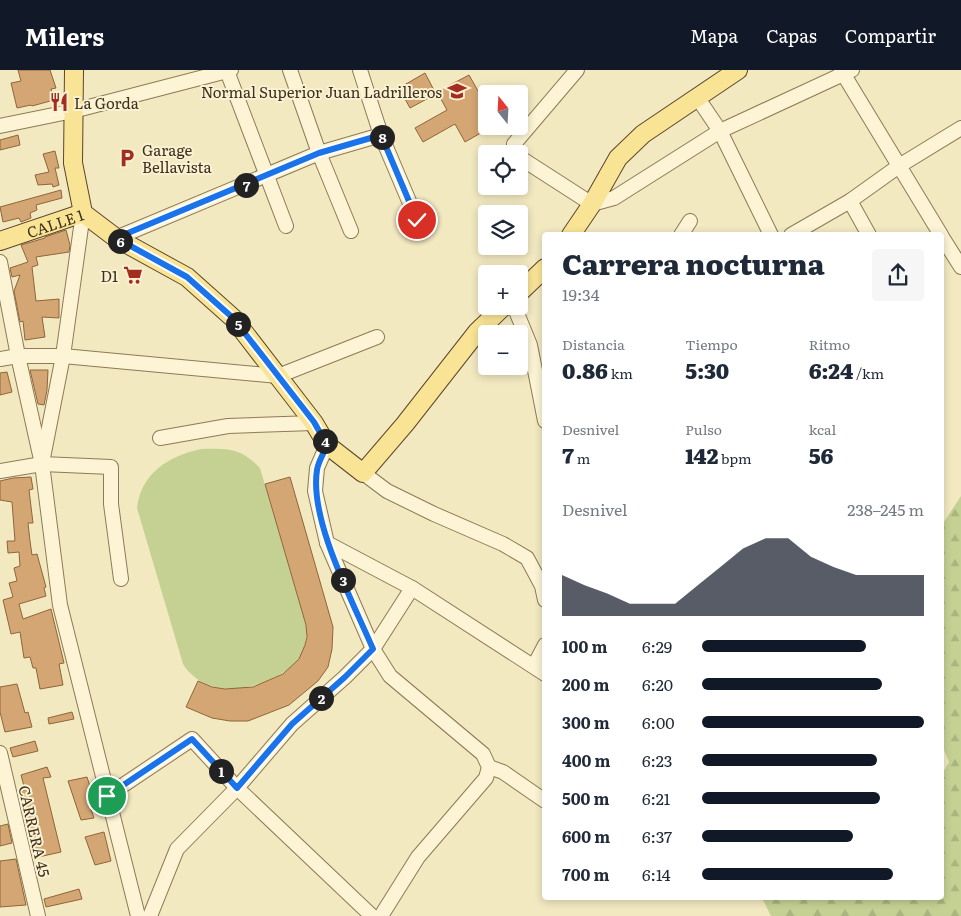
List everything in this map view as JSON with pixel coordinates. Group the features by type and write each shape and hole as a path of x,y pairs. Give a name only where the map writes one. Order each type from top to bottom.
{"main road":[{"path":"74,70 73,163 84,213"},
{"path":"573,232 592,204 618,158 642,134 738,70"},
{"name":"CALLE 1","path":"0,241 84,213 116,238 187,277 233,318 314,422 327,445 363,473"},
{"path":"528,284 542,271"},
{"path":"363,473 405,424 477,332 495,315"}],"street":[{"path":"290,70 319,153 351,230"},
{"path":"360,70 381,135 417,220"},
{"path":"514,145 577,70"},
{"path":"0,126 73,111 229,71 266,177 286,226"},
{"path":"528,163 592,204 614,198 720,131 846,72 899,166 940,232"},
{"path":"697,97 720,131 770,232"},
{"path":"795,232 850,201 899,166 961,128"},
{"path":"116,238 266,177 319,153 381,135"},
{"path":"850,201 867,232"},
{"path":"42,464 62,356 84,213"},
{"path":"684,232 690,221"},
{"path":"944,239 961,267"},
{"path":"0,262 18,356 42,464 60,605 138,916"},
{"path":"518,315 530,346 542,406"},
{"path":"0,359 18,356 62,356 278,376 377,338"},
{"path":"160,438 228,426 314,422"},
{"path":"327,445 317,468 315,491 327,543 373,649 390,676 483,754 489,767 486,778 418,856 381,916"},
{"path":"0,471 42,464 111,467 111,504 121,579"},
{"path":"363,473 387,492 503,544 527,558 542,586"},
{"path":"327,543 412,588 539,670 542,658"},
{"path":"150,916 177,849 237,788 292,724 345,677 373,649 412,588"},
{"path":"107,796 192,739 237,788 372,916"},
{"name":"CARRERA 45","path":"0,753 38,916"},
{"path":"489,767 503,772 542,799"}],"green space":[{"path":"201,449 227,449 234,451 247,456 260,468 306,625 305,646 293,665 269,680 234,689 211,686 200,681 183,664 137,508 144,485 158,468 178,456"},
{"path":"961,496 961,916 771,916 763,900 944,900 944,771 949,762 944,750 944,522"}],"building":[{"path":"18,70 50,70 56,88 51,89 54,100 17,108 11,83 21,81"},
{"path":"425,73 436,94 410,108 399,88"},
{"path":"469,75 478,91 478,135 465,142 455,124 423,142 415,128 447,110 437,92"},
{"path":"18,135 20,145 0,150 0,140"},
{"path":"55,151 59,168 55,168 59,185 53,187 52,184 38,185 35,175 49,172 43,154"},
{"path":"61,190 62,198 36,205 37,210 30,213 31,218 21,222 19,218 3,222 0,207"},
{"path":"66,230 70,245 69,252 36,257 38,265 32,267 36,301 59,299 59,318 42,317 45,337 25,340 23,321 20,322 14,291 20,275 12,277 10,268 28,262 21,245"},
{"path":"30,370 48,370 44,405 38,404"},
{"path":"7,372 12,392 0,395 0,373"},
{"path":"31,477 33,489 29,490 33,523 28,523 30,541 32,555 37,554 46,587 44,588 46,596 19,604 23,619 51,609 64,663 59,664 63,685 40,689 36,668 33,668 30,657 24,658 20,632 11,634 3,600 13,597 9,583 17,581 14,568 20,566 19,552 8,553 7,541 15,541 12,502 0,500 0,481"},
{"path":"290,477 333,627 332,649 328,667 318,681 289,705 248,721 212,718 186,707 198,681 212,687 225,689 253,687 283,674 299,659 305,645 307,637 306,625 265,484"},
{"path":"17,684 25,713 28,712 32,727 5,732 0,712 0,687"},
{"path":"72,712 74,719 49,724 48,718"},
{"path":"35,741 38,751 13,757 10,748"},
{"path":"47,767 51,777 43,778 61,852 34,858 22,791 25,790 21,775"},
{"path":"87,777 94,799 88,801 94,818 81,820 68,781"},
{"path":"8,824 12,843 0,846 0,826"},
{"path":"104,832 111,861 95,865 85,837"},
{"path":"16,859 26,905 0,907 0,861"},
{"path":"79,889 82,899 46,907 44,899"}],"place":[{"name":"Normal Superior Juan Ladrilleros","path":"457,91"},
{"name":"La Gorda","path":"59,102"},
{"name":"Garage Bellavista","path":"127,158"},
{"name":"D1","path":"133,275"}],"route":[{"path":"107,796 192,739 237,788 292,724 345,677 373,649 327,543 315,491 317,468 327,445 314,422 233,318 187,277 116,238 266,177 319,153 381,135 417,220"}]}
